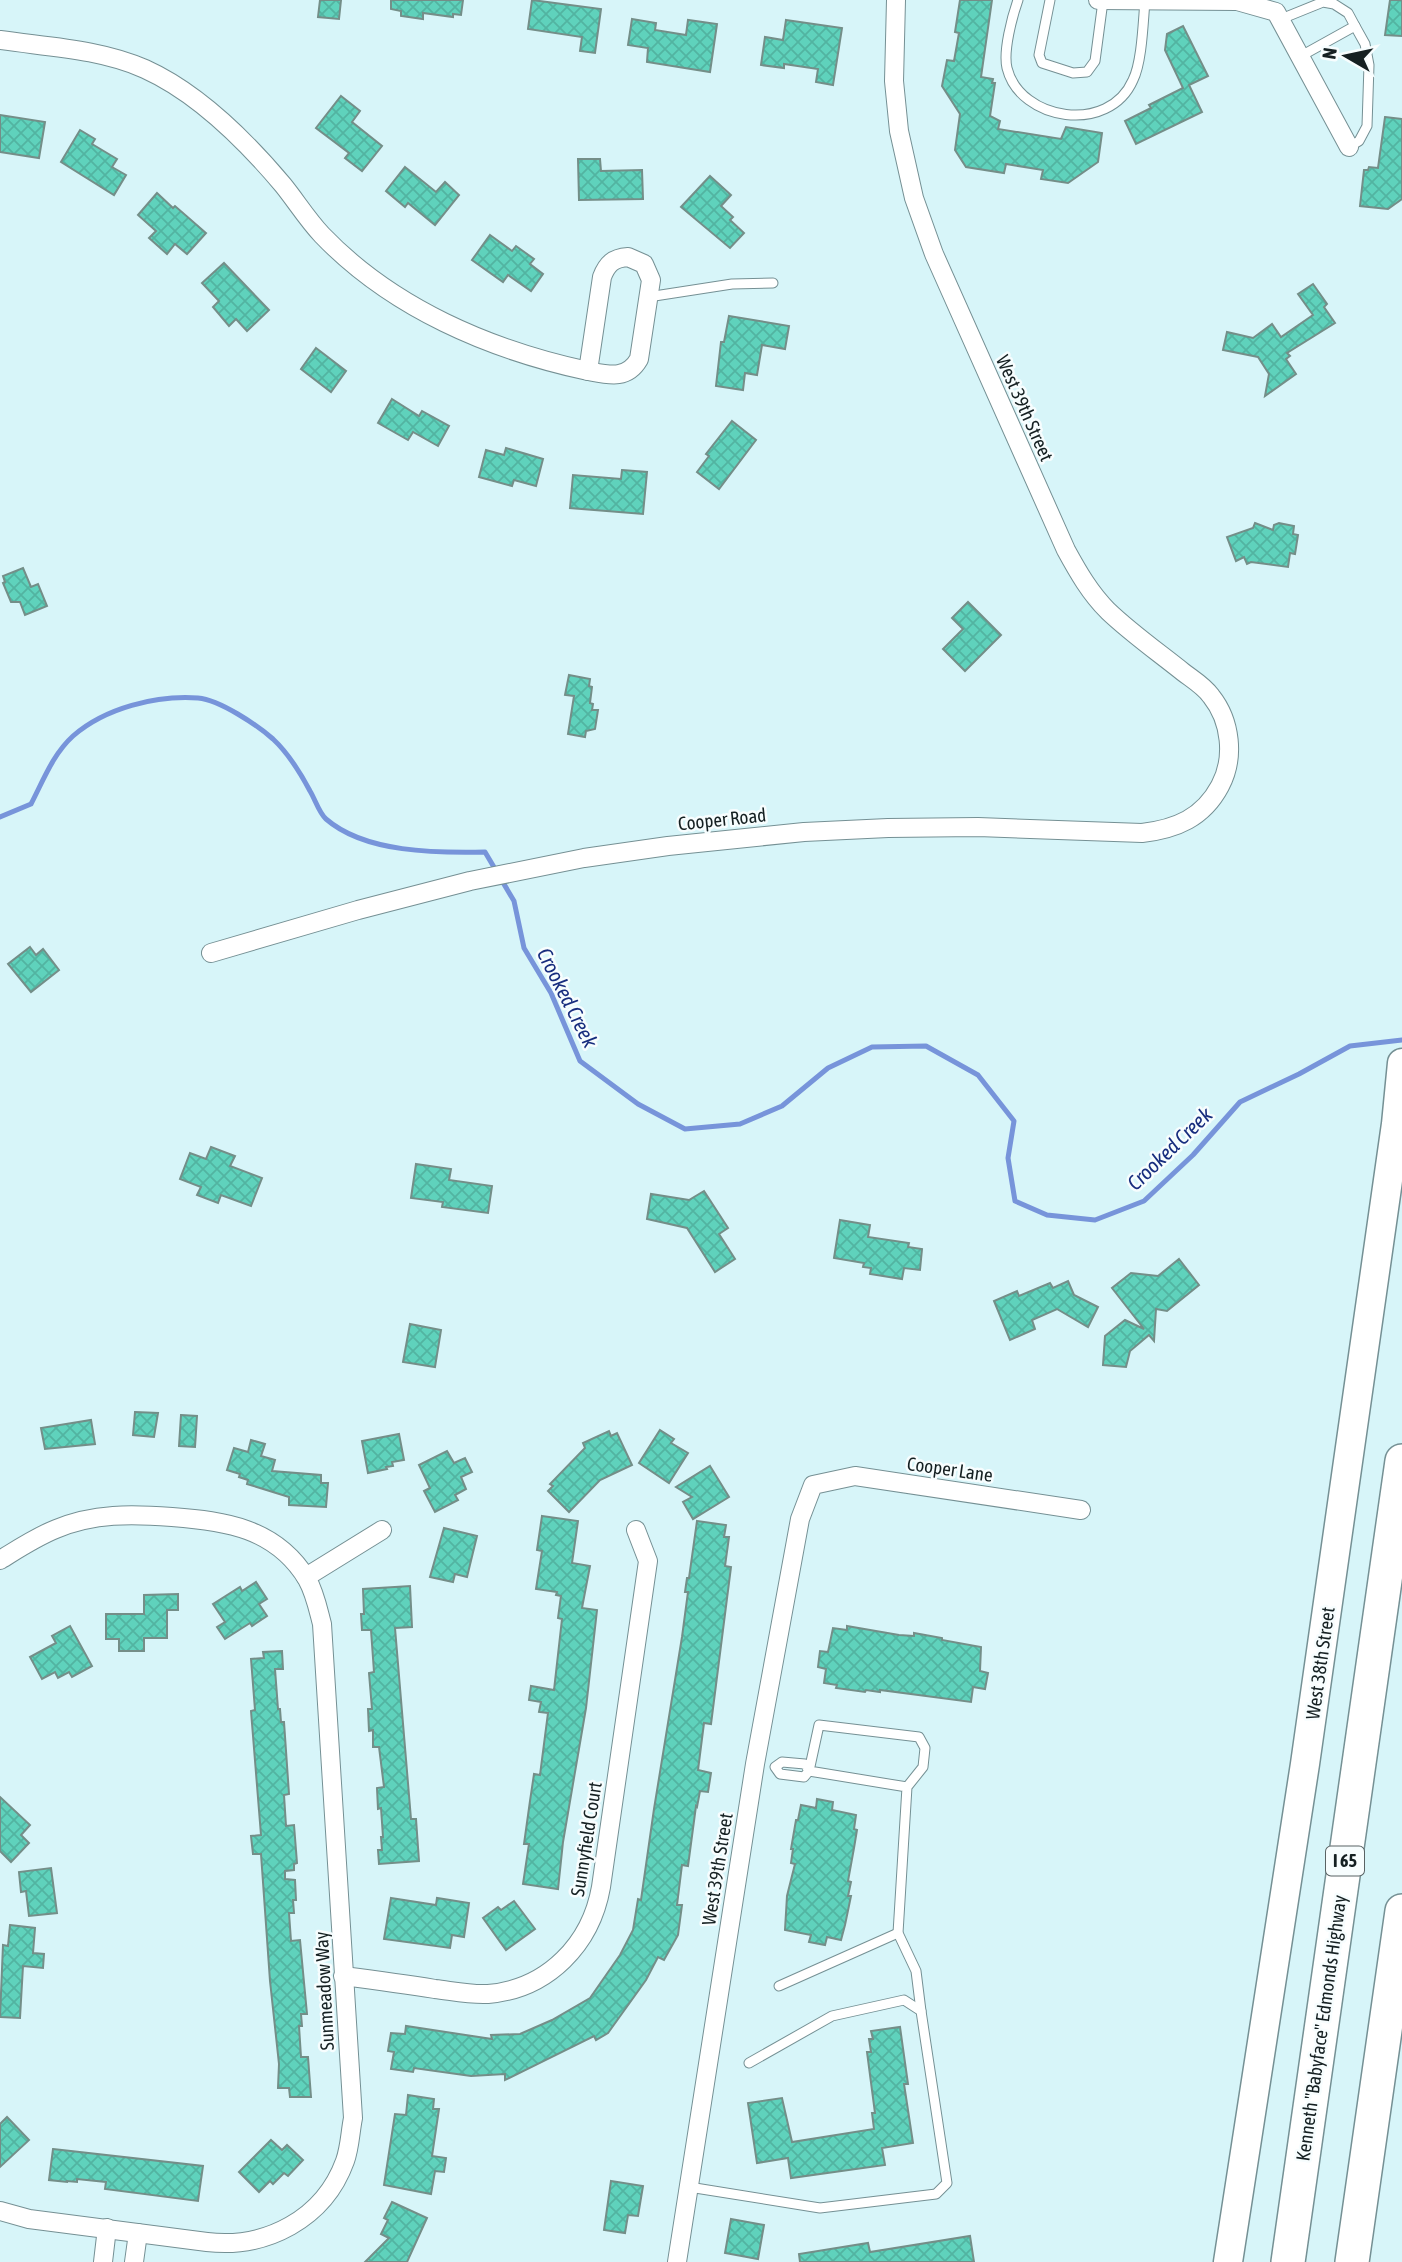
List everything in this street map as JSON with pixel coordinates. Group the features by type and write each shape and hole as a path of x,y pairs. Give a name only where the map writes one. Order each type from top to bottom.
{"highway":[{"name":"Kenneth \"Babyface\" Edmonds Highway","path":"1288,2262 1402,1461"},
{"path":"1352,2262 1402,1911"}],"main road":[{"name":"West 38th Street","path":"1228,2262 1305,1764 1396,1124 1402,1063"}],"street":[{"name":"West 39th Street","path":"896,0 894,81 898,123 914,198 934,254 1074,566 1087,587 1110,613 1211,695 1226,725 1229,758 1225,775"},
{"path":"1101,0 1237,1 1271,9 1281,19 1349,147"},
{"path":"0,40 107,56 145,69 166,80 201,105 234,134 268,168 321,234 377,282 416,307 479,338 532,357 587,371 617,375 627,373 635,367 639,359 650,275 640,261 626,257 611,261 606,266 587,371"},
{"name":"Cooper Road","path":"211,953 358,909 470,881 668,846 825,831 978,827 1124,834 1153,832 1175,828 1190,820 1209,804 1225,775"},
{"name":"Cooper Lane","path":"813,1485 855,1476 1081,1510"},
{"name":"West 39th Street","path":"677,2262 755,1764 800,1519 813,1485"},
{"path":"0,1560 35,1539 74,1523 122,1514 148,1515 217,1521 249,1530 278,1547 306,1577 382,1530"},
{"name":"Sunnyfield Court","path":"344,1976 470,1994 496,1993 521,1987 551,1972 580,1942 593,1920 601,1887 648,1561 636,1530"},
{"name":"Sunmeadow Way","path":"0,2211 29,2220 217,2244 252,2241 277,2234 300,2221 330,2191 346,2158 353,2119 323,1624 306,1577"},
{"path":"103,2262 107,2228"},
{"path":"134,2262 138,2233"}],"lane":[{"path":"1018,0 1011,26 1007,69 1016,87 1030,100 1066,116 1101,112 1113,106 1125,94 1134,79 1145,1"},
{"path":"1050,0 1039,55 1042,63 1073,74 1087,72 1095,61 1101,0"},
{"path":"1281,19 1323,2 1334,4 1348,13 1365,44 1369,65 1367,126 1359,141 1349,147"},
{"path":"1301,56 1355,26"},
{"path":"648,297 732,284 773,283"},
{"path":"689,2187 820,2208 936,2194 947,2183 916,1971 898,1934 907,1787 923,1767 925,1748 919,1737 819,1725 809,1771"},
{"path":"755,1764 775,1767 782,1762 805,1764 809,1771"},
{"path":"809,1771 907,1787"},
{"path":"779,1986 898,1934"},
{"path":"749,2063 832,2016 904,2000 921,2011"}],"building":[{"path":"320,0 341,0 339,19 318,17"},
{"path":"391,0 463,0 461,15 453,14 453,17 423,13 423,19 401,16 401,11 391,9"},
{"path":"532,0 601,9 595,53 580,51 582,37 528,29"},
{"path":"960,0 992,0 981,77 993,79 992,83 995,83 990,116 1000,121 998,129 1061,139 1066,127 1102,133 1098,162 1068,183 1041,179 1043,170 1006,164 1004,173 966,167 955,150 960,114 942,86 947,60 954,61 959,33 955,32"},
{"path":"1390,0 1402,0 1402,36 1385,35"},
{"path":"632,19 656,23 655,30 686,35 688,20 717,24 710,72 647,62 648,48 628,45"},
{"path":"786,20 842,28 833,85 816,82 818,69 784,64 784,68 761,65 765,37 783,40"},
{"path":"1183,26 1208,76 1189,85 1202,112 1136,144 1125,121 1183,88 1165,50 1167,34"},
{"path":"341,96 360,111 352,122 382,146 362,171 345,158 349,153 316,128"},
{"path":"0,115 45,122 39,158 0,152"},
{"path":"1385,117 1402,119 1402,199 1388,209 1360,206 1364,170 1369,167 1378,168"},
{"path":"80,130 95,139 92,144 117,159 112,167 126,175 114,195 61,162"},
{"path":"578,159 600,159 601,171 642,170 643,199 579,200"},
{"path":"405,167 436,192 445,182 459,195 435,225 408,203 405,207 386,191"},
{"path":"710,176 731,195 721,206 733,217 730,220 744,233 730,248 681,207"},
{"path":"157,193 206,233 187,254 175,244 167,254 149,238 156,231 138,215"},
{"path":"490,235 512,251 516,246 534,259 530,264 543,274 531,291 508,275 503,282 472,260"},
{"path":"224,263 269,310 247,331 236,319 229,326 213,307 219,301 202,283"},
{"path":"1313,284 1327,304 1324,307 1335,323 1287,353 1290,356 1286,359 1296,374 1265,396 1269,374 1258,357 1223,350 1227,332 1253,338 1272,324 1281,337 1313,315 1298,294"},
{"path":"729,316 789,326 785,349 762,345 757,375 745,373 743,390 716,386 721,342 724,342"},
{"path":"316,348 346,371 331,392 301,369"},
{"path":"392,399 419,416 422,411 449,426 438,446 413,432 408,440 378,423"},
{"path":"732,421 756,440 719,489 697,472 709,456 706,454"},
{"path":"506,448 543,459 536,486 514,480 512,486 479,477 486,450 504,455"},
{"path":"622,470 647,472 643,514 570,508 573,475 621,479"},
{"path":"1255,523 1273,530 1274,525 1279,523 1294,526 1293,534 1298,535 1295,554 1290,553 1288,567 1251,562 1247,564 1244,557 1236,561 1227,537 1253,528"},
{"path":"23,568 31,587 38,584 47,606 25,615 20,602 11,602 3,583 3,576"},
{"path":"968,602 1001,635 965,671 943,649 963,629 952,618"},
{"path":"569,675 590,679 590,703 593,704 592,710 598,710 595,729 586,731 585,737 568,734 574,696 565,695"},
{"path":"30,947 36,955 43,949 59,970 31,992 8,964"},
{"path":"211,1147 235,1156 230,1166 262,1178 251,1206 221,1195 218,1203 197,1195 201,1187 180,1179 190,1153 206,1159"},
{"path":"416,1164 451,1169 449,1180 492,1186 488,1213 442,1207 443,1202 411,1198"},
{"path":"704,1191 728,1228 719,1234 735,1259 715,1272 687,1228 647,1219 651,1194 689,1200"},
{"path":"840,1220 870,1225 868,1237 909,1243 908,1247 922,1249 920,1270 904,1268 902,1279 870,1274 871,1268 863,1267 864,1263 834,1258"},
{"path":"1179,1259 1199,1285 1167,1311 1156,1309 1154,1341 1149,1335 1130,1351 1126,1367 1103,1365 1105,1336 1125,1320 1144,1329 1112,1288 1131,1273 1158,1276"},
{"path":"1068,1281 1074,1295 1098,1307 1088,1327 1057,1309 1032,1320 1035,1329 1010,1340 994,1301 1017,1291 1019,1296 1050,1283 1053,1288"},
{"path":"410,1324 441,1330 435,1367 403,1362"},
{"path":"135,1412 158,1413 154,1437 133,1435"},
{"path":"181,1415 197,1416 195,1447 179,1446"},
{"path":"91,1420 95,1444 45,1449 41,1428"},
{"path":"660,1430 674,1439 671,1443 688,1453 669,1483 639,1463"},
{"path":"609,1431 611,1436 617,1433 632,1465 600,1480 569,1512 548,1491 553,1486 550,1484 585,1448 583,1443"},
{"path":"399,1434 404,1460 392,1462 393,1466 386,1467 387,1469 368,1473 362,1441"},
{"path":"251,1440 265,1444 261,1456 275,1460 272,1471 321,1475 321,1483 328,1483 326,1507 289,1505 289,1497 247,1484 248,1480 239,1477 240,1474 227,1470 234,1448 248,1452"},
{"path":"447,1451 454,1463 465,1458 472,1472 461,1477 466,1489 455,1495 458,1500 435,1512 424,1491 430,1488 419,1465"},
{"path":"710,1466 729,1497 693,1519 683,1502 692,1497 676,1487"},
{"path":"542,1516 578,1521 572,1563 590,1566 582,1608 597,1610 586,1708 563,1842 558,1889 523,1884 529,1844 524,1844 530,1801 534,1774 540,1775 548,1713 539,1712 541,1702 529,1700 531,1686 554,1690 562,1619 558,1618 561,1596 556,1595 557,1592 536,1589 542,1551 537,1550"},
{"path":"697,1521 726,1525 724,1537 729,1537 725,1566 731,1567 711,1724 704,1723 698,1770 711,1773 708,1792 700,1791 696,1806 688,1866 682,1865 677,1905 682,1905 678,1935 664,1960 658,1957 646,1980 608,2033 596,2040 594,2036 505,2080 505,2074 471,2076 414,2068 413,2072 391,2069 394,2052 388,2051 391,2033 405,2034 406,2026 492,2039 491,2035 520,2034 552,2020 590,1998 620,1955 633,1930 638,1899 641,1900 682,1637 688,1592 685,1592"},
{"path":"444,1528 477,1536 467,1577 455,1574 453,1582 430,1577"},
{"path":"256,1582 267,1599 259,1604 267,1616 225,1639 217,1627 225,1622 213,1604 240,1587 242,1591"},
{"path":"410,1586 412,1627 395,1628 411,1819 416,1819 419,1861 379,1864 378,1850 382,1850 383,1837 377,1788 384,1787 379,1747 373,1747 373,1730 369,1731 368,1709 372,1709 369,1673 374,1672 371,1630 362,1630 363,1589"},
{"path":"178,1594 178,1610 167,1610 167,1638 144,1638 144,1651 119,1651 119,1639 106,1639 106,1614 144,1614 144,1595"},
{"path":"70,1626 92,1666 72,1677 69,1672 58,1678 55,1672 42,1679 30,1657 56,1643 52,1636"},
{"path":"847,1626 899,1635 914,1636 914,1633 981,1647 980,1671 988,1673 985,1689 973,1687 971,1702 880,1690 865,1692 836,1688 837,1685 824,1683 826,1669 818,1667 820,1651 828,1652 833,1628 847,1630"},
{"path":"282,1651 283,1669 275,1669 278,1709 281,1722 284,1722 289,1794 284,1795 286,1826 294,1825 297,1863 294,1864 294,1870 285,1871 285,1879 295,1880 294,1913 289,1913 291,1941 300,1940 307,2014 301,2014 302,2026 299,2026 301,2057 308,2057 311,2097 290,2097 289,2088 278,2088 279,2064 261,1854 253,1854 251,1836 261,1835 251,1711 255,1710 251,1659 264,1658 263,1652"},
{"path":"0,1797 30,1825 21,1835 29,1843 11,1862 0,1851"},
{"path":"817,1799 833,1802 832,1810 856,1815 854,1829 857,1830 848,1881 851,1882 848,1896 851,1896 841,1940 827,1937 825,1945 809,1942 811,1935 785,1930 787,1896 795,1864 791,1863 791,1849 796,1820 801,1805 816,1808"},
{"path":"51,1868 57,1913 29,1916 26,1891 21,1892 19,1872"},
{"path":"391,1898 436,1905 437,1898 469,1903 464,1937 452,1935 450,1948 384,1939"},
{"path":"514,1901 535,1929 506,1950 483,1918 498,1907 501,1910"},
{"path":"10,1925 35,1928 33,1953 44,1954 43,1968 23,1966 20,2018 0,2017 3,1945 8,1946"},
{"path":"900,2027 908,2084 904,2084 913,2143 882,2148 885,2165 791,2178 788,2158 757,2163 748,2103 782,2098 792,2142 874,2129 872,2113 875,2113 867,2052 871,2052 871,2031"},
{"path":"408,2095 434,2099 433,2109 439,2109 432,2156 446,2158 444,2172 435,2171 431,2194 384,2185 395,2114 406,2115"},
{"path":"7,2117 29,2140 0,2167 0,2124"},
{"path":"271,2140 282,2150 287,2145 303,2160 288,2176 284,2173 273,2184 270,2181 259,2192 239,2172"},
{"path":"53,2149 203,2166 198,2201 105,2189 106,2182 49,2180"},
{"path":"611,2181 643,2186 638,2216 628,2215 625,2233 604,2230"},
{"path":"392,2202 427,2218 407,2262 365,2262 389,2238 381,2234 388,2220 384,2218"},
{"path":"731,2219 764,2225 758,2259 725,2253"},
{"path":"970,2236 974,2262 800,2262 799,2254 868,2243 870,2252"}],"waterway":[{"name":"Crooked Creek","path":"0,817 31,804 49,768 66,743 100,718 148,701 198,698 217,703 248,720 278,744 298,771 319,810 326,819 342,830 361,839 402,849 485,852 514,901 524,948 551,993 580,1061 638,1104 685,1129 740,1124 782,1106 828,1068 872,1047 926,1046 978,1075 1014,1121 1008,1158 1015,1201 1047,1215 1095,1220 1144,1201 1193,1155 1240,1102 1350,1046 1402,1040"}]}
